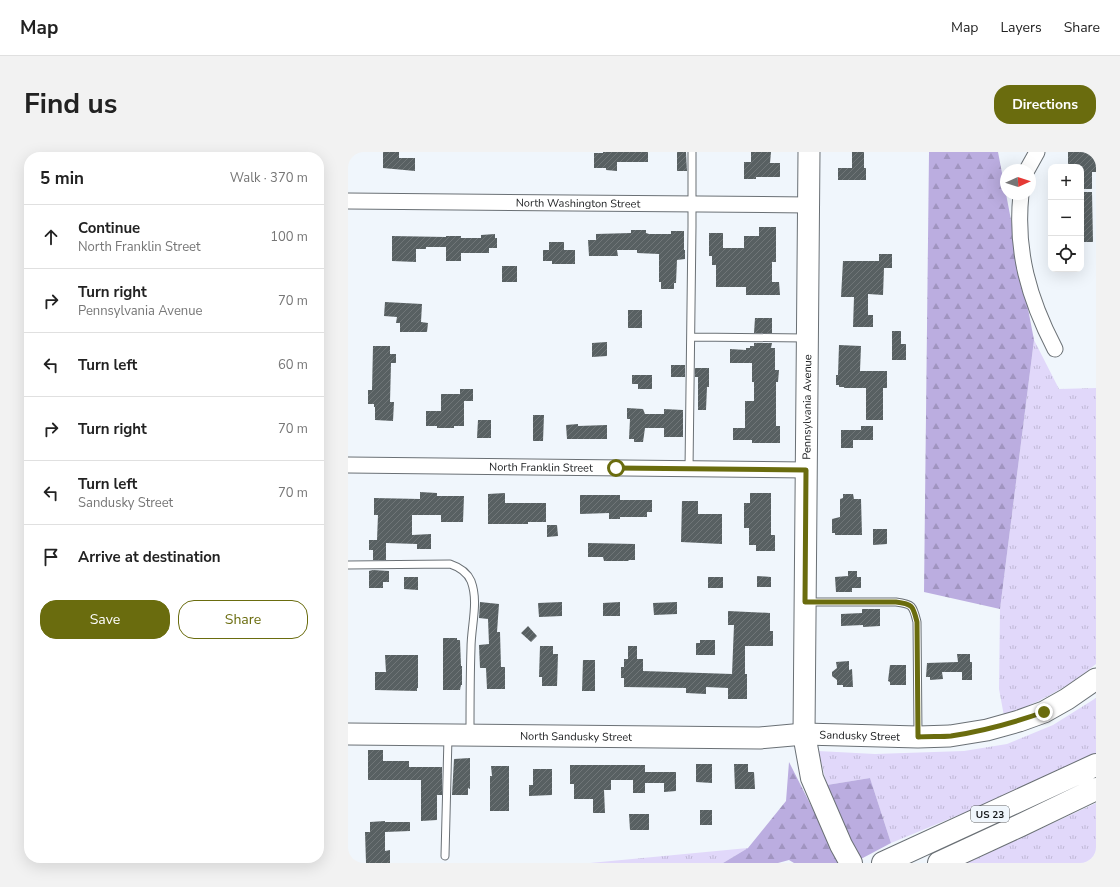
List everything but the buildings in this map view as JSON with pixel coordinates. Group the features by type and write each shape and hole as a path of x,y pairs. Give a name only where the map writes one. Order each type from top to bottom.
{"highway":[{"path":"804,734 812,778 846,854"},
{"name":"US 23","path":"883,863 1096,765"},
{"name":"US 23","path":"939,863 1096,789"}],"street":[{"name":"Pennsylvania Avenue","path":"804,734 809,152"},
{"path":"1030,164 1037,152"},
{"name":"North Washington Street","path":"348,200 808,206"},
{"path":"1020,200 1019,216 1020,242 1023,266 1030,292 1055,349"},
{"name":"North Franklin Street","path":"348,466 806,470"},
{"name":"Sandusky Street","path":"804,734 918,737 950,736 987,730 1044,712 1067,699 1096,679"},
{"name":"North Sandusky Street","path":"348,734 760,738 804,734"}],"lane":[{"path":"689,469 692,152"},
{"path":"691,336 807,338"},
{"path":"348,564 450,564 460,568 468,576 475,598 471,647 470,735"},
{"path":"805,602 896,602 907,603 914,609 917,622 918,737"},
{"path":"445,856 448,735"}],"green space":[{"path":"929,152 998,152 1000,164 1000,200 1007,200 1034,340 1000,609 924,592"},
{"path":"1034,340 1059,389 1096,388 1096,664 1085,673 1052,694 1004,716 999,689 1000,609"},
{"path":"1096,698 1096,754 1029,786 891,843 870,778 827,785 818,751 875,754 964,751 1007,744 1053,725"},
{"path":"789,762 840,863 794,863 789,860 778,863 723,863 748,848 786,801"},
{"path":"870,778 891,843 859,860 827,785"},
{"path":"1096,803 1096,863 967,863"},
{"path":"748,848 723,863 590,863"}],"route":[{"path":"616,468 806,470 805,602 896,602 907,603 914,609 917,622 918,737 950,736 987,730 1044,712"}]}
